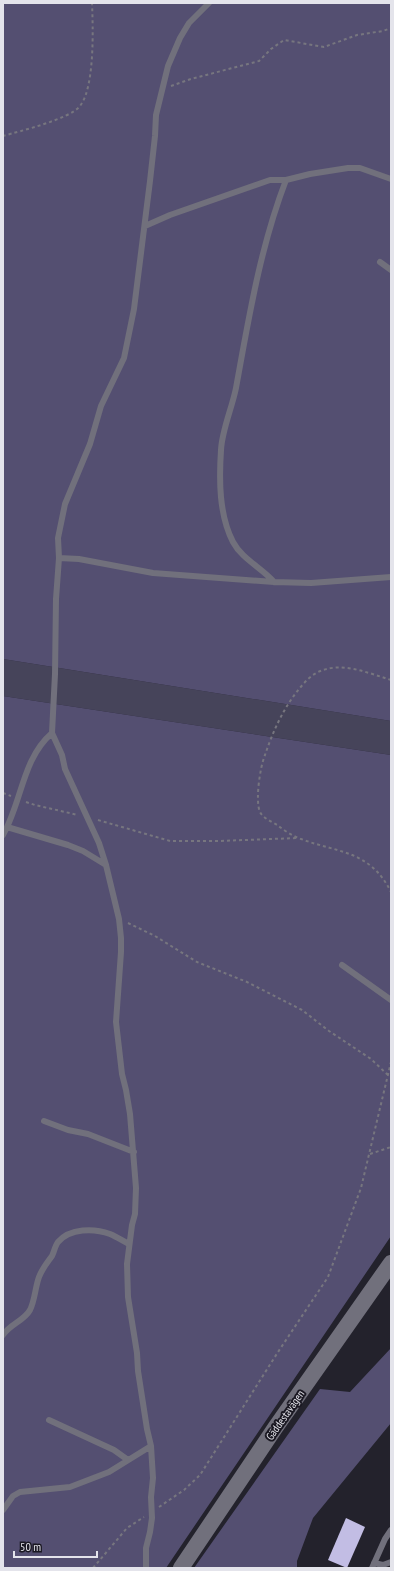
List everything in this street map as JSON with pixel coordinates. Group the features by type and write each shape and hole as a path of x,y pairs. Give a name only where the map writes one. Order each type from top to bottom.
{"street":[{"name":"Gäddestavägen","path":"181,1568 280,1421 391,1263"}],"lane":[{"path":"146,1568 146,1548 150,1532 152,1512 151,1497 153,1478 151,1446 138,1371 137,1353 128,1297 127,1264 135,1214 134,1152 130,1114 119,1061 116,1022 121,952 119,919 106,865 52,732 55,674 56,599 59,558 58,538 65,504 90,444 101,406 124,358 134,309 145,226 156,115 161,89 168,66 180,38 189,23 209,3"},
{"path":"145,226 270,180 286,180 310,174 348,168 360,168 391,179"},
{"path":"274,582 267,574 246,557 234,543 221,504 221,449 235,389 258,270 286,180"},
{"path":"380,262 391,270"},
{"path":"59,558 79,559 153,573 274,582 311,583 391,577"},
{"path":"3,835 27,770 43,740 52,732"},
{"path":"7,827 68,845 83,851 106,865"},
{"path":"342,965 391,1000"},
{"path":"44,1121 68,1130 94,1136 134,1152"},
{"path":"3,1334 7,1328 27,1315 44,1266 52,1256 58,1243 65,1236 78,1231 92,1230 109,1234 129,1244"},
{"path":"49,1420 114,1450 128,1460"},
{"path":"3,1510 13,1496 20,1492 70,1487 109,1472 151,1446"},
{"path":"391,1530 385,1539 373,1566 391,1562"}],"path":[{"path":"3,136 42,125 80,107 86,95 90,73 93,33 92,3"},
{"path":"161,89 191,79 259,61 271,48 284,40 324,47 357,35 383,31 391,28"},
{"path":"391,680 352,668 340,667 321,671 310,678 289,702 273,732 263,759 259,776 260,812 269,820 299,838 351,853 370,864 386,882 391,892"},
{"path":"3,793 35,806 87,817 170,841 299,838"},
{"path":"119,919 155,936 197,962 247,982 302,1010 329,1031 371,1059 389,1076"},
{"path":"93,1568 104,1553 127,1528 184,1490 200,1475 278,1352 328,1278 361,1188 389,1076 391,1062"},
{"path":"370,1154 391,1147"}],"shaded area":[{"path":"3,3 391,3 391,721 3,659"},
{"path":"3,659 391,721 391,755 3,696"},
{"path":"3,696 391,755 391,1236 166,1568 3,1568"},
{"path":"391,1348 391,1423 313,1518 297,1561 297,1568 194,1568 320,1389 350,1392"}],"building":[{"path":"346,1518 365,1527 347,1568 328,1560"}]}
